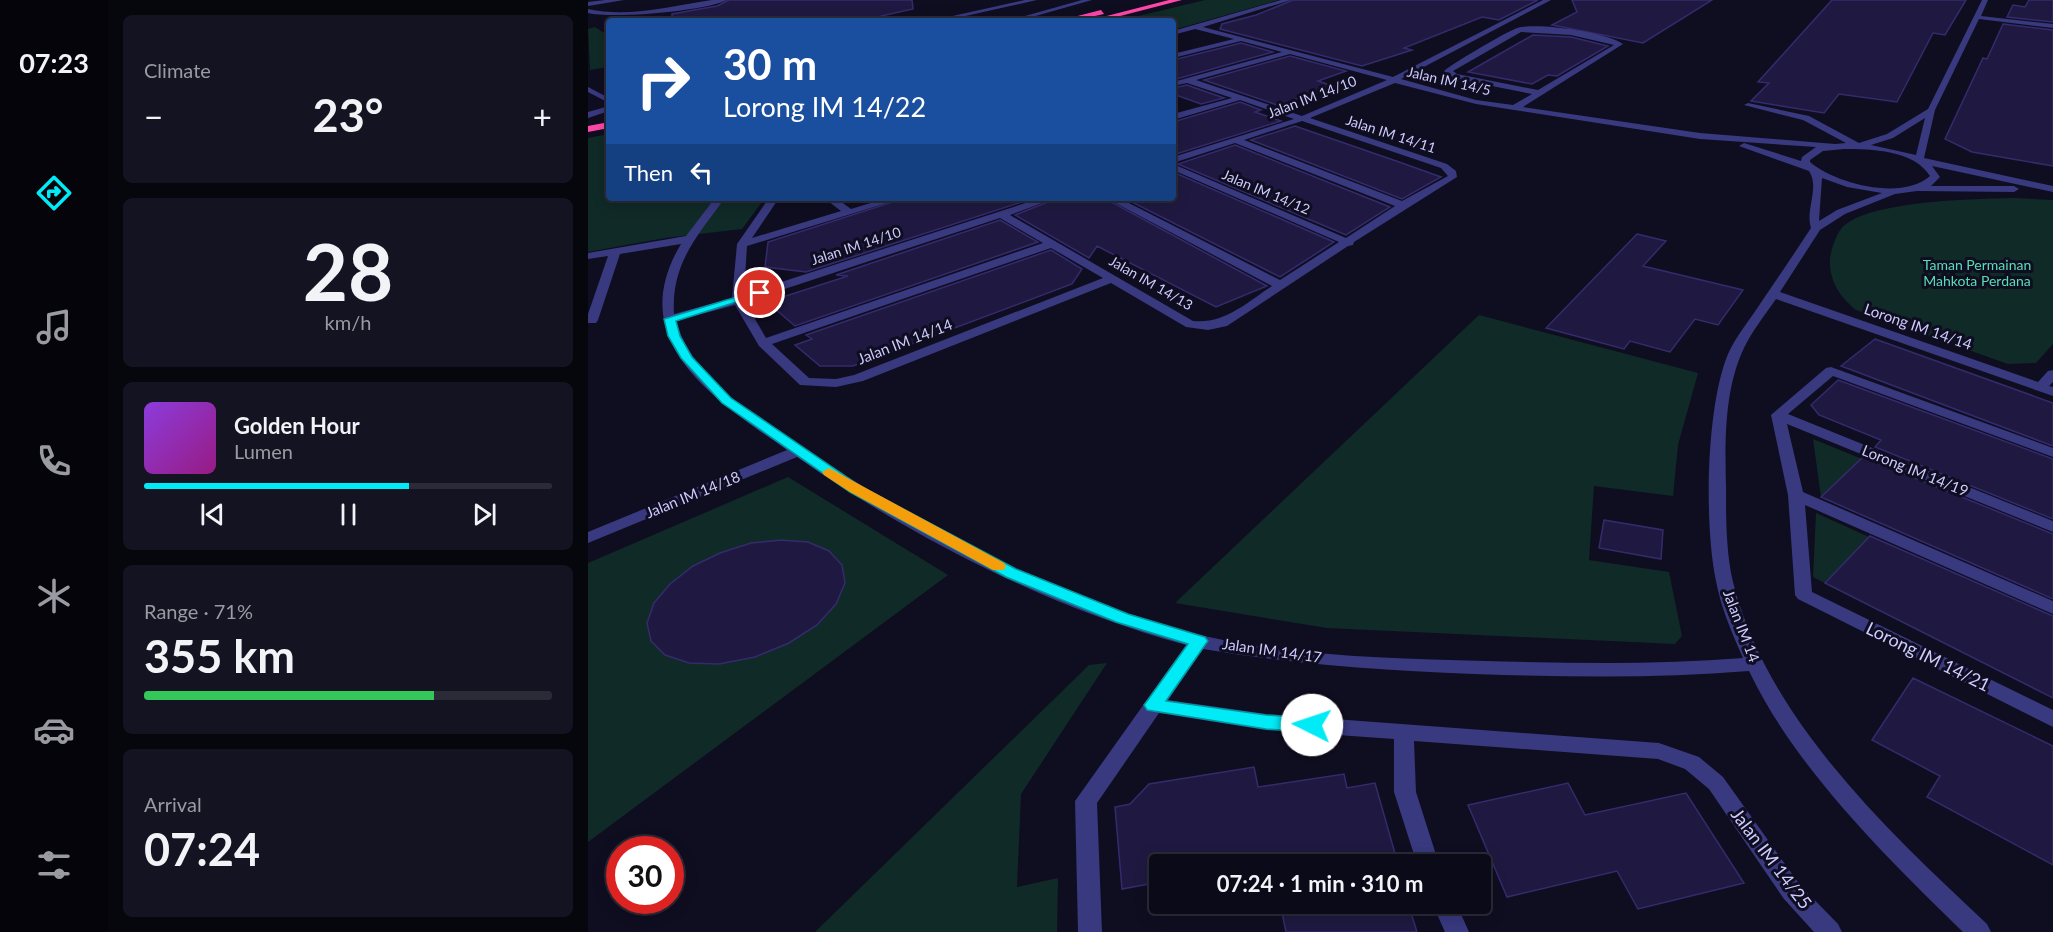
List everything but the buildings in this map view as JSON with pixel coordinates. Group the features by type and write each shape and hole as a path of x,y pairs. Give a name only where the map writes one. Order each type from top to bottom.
{"highway":[{"path":"1074,18 1149,0"},
{"path":"1103,18 1178,0"},
{"path":"588,120 606,117"},
{"path":"588,129 606,126"}],"street":[{"path":"588,4 621,0"},
{"path":"588,16 597,13 724,0"},
{"path":"947,18 1034,0"},
{"path":"1021,18 1089,0"},
{"path":"1176,32 1288,0"},
{"path":"1535,0 1547,1"},
{"path":"1918,160 1932,110 1985,0"},
{"name":"Jalan IM 14/10","path":"1176,159 1301,119 1392,81 1547,1"},
{"path":"588,11 597,13"},
{"path":"1976,17 2053,26"},
{"name":"Jalan IM 14/5","path":"1197,27 1476,102 1700,136"},
{"path":"1514,108 1539,93 1619,44 1547,29 1519,30 1448,71 1454,76 1539,93"},
{"path":"1176,55 1240,39"},
{"path":"1176,83 1287,53"},
{"path":"1187,80 1301,119"},
{"path":"588,89 606,99"},
{"path":"1176,116 1239,98"},
{"path":"1748,105 1806,118 1858,146 1890,136 1932,110"},
{"path":"588,115 606,109"},
{"name":"Jalan IM 14/11","path":"1301,119 1444,165 1453,173 1452,177 1403,205 1349,243"},
{"path":"1700,136 1832,147 1858,146 1887,150 1918,160 2053,190"},
{"path":"1700,136 1786,158 1848,185 1902,190 1979,188 2053,190"},
{"path":"1236,140 1403,205"},
{"path":"1832,147 1808,154 1805,159 1820,187 1814,213 1816,228 1862,203 1902,190 1926,186 1935,177 1934,171 1918,160"},
{"name":"Jalan IM 14/12","path":"1176,168 1349,243"},
{"name":"Jalan IM 14/17","path":"718,201 690,238 668,277 670,319 674,336 687,358 705,380 727,400 855,489 1011,573 1122,618 1199,641 1287,656 1443,667 1697,670 1755,664"},
{"path":"738,300 742,244 772,201"},
{"path":"833,201 849,212"},
{"path":"742,244 888,201"},
{"name":"Jalan IM 14/10","path":"670,319 738,300 1041,201"},
{"path":"1117,201 1280,285"},
{"name":"Jalan IM 14/13","path":"1000,214 1190,324 1208,326 1223,323 1349,243"},
{"name":"Jalan IM 14","path":"1816,228 1733,356 1723,398 1717,452 1725,583 1737,623 1755,664 1794,727 1863,816 1979,932"},
{"path":"588,256 690,238"},
{"path":"763,343 1051,244"},
{"path":"592,320 615,251"},
{"name":"Jalan IM 14/14","path":"738,300 763,343 805,382 836,384 869,374 1114,278"},
{"name":"Lorong IM 14/14","path":"1773,294 2047,390"},
{"path":"2053,453 1831,371 1778,415 1796,495 2053,608"},
{"path":"2047,390 2053,374"},
{"name":"Lorong IM 14/19","path":"1778,415 2053,527"},
{"name":"Jalan IM 14/18","path":"588,538 798,451"},
{"name":"Lorong IM 14/21","path":"1796,495 1804,595 2053,719"},
{"path":"1090,932 1086,801 1199,641"},
{"name":"Jalan IM 14/25","path":"1153,705 1266,722 1659,751 1692,763 1716,783 1792,892 1830,932"},
{"path":"1404,731 1405,792 1425,854"},
{"path":"1449,914 1457,932"}],"green space":[{"path":"1205,0 1279,0 1176,29 1176,18 1130,18"},
{"path":"595,27 606,34 606,67 590,70 588,29"},
{"path":"606,135 606,201 763,201 742,229 665,238 588,252 588,138"},
{"name":"Taman Permainan Mahkota Perdana","path":"2015,198 2053,200 2053,344 2036,363 2008,364 1856,310 1837,288 1831,274 1831,252 1841,229 1854,219 1873,212 1923,203"},
{"path":"1479,315 1698,373 1678,445 1673,496 1594,486 1589,560 1669,572 1682,636 1675,644 1327,628 1175,603"},
{"path":"1813,439 1862,459 1821,497"},
{"path":"788,477 948,575 588,842 588,563"},
{"path":"1816,513 1869,537 1825,583 1813,577"},
{"path":"1107,663 1021,794 1017,887 1058,878 1057,932 815,932 1089,665"}],"slow traffic":[{"path":"829,472 855,489 998,566"}],"route":[{"path":"760,293 670,319 674,336 687,358 705,380 727,400 855,489 1011,573 1122,618 1199,641 1153,705 1266,722 1312,725"}]}
